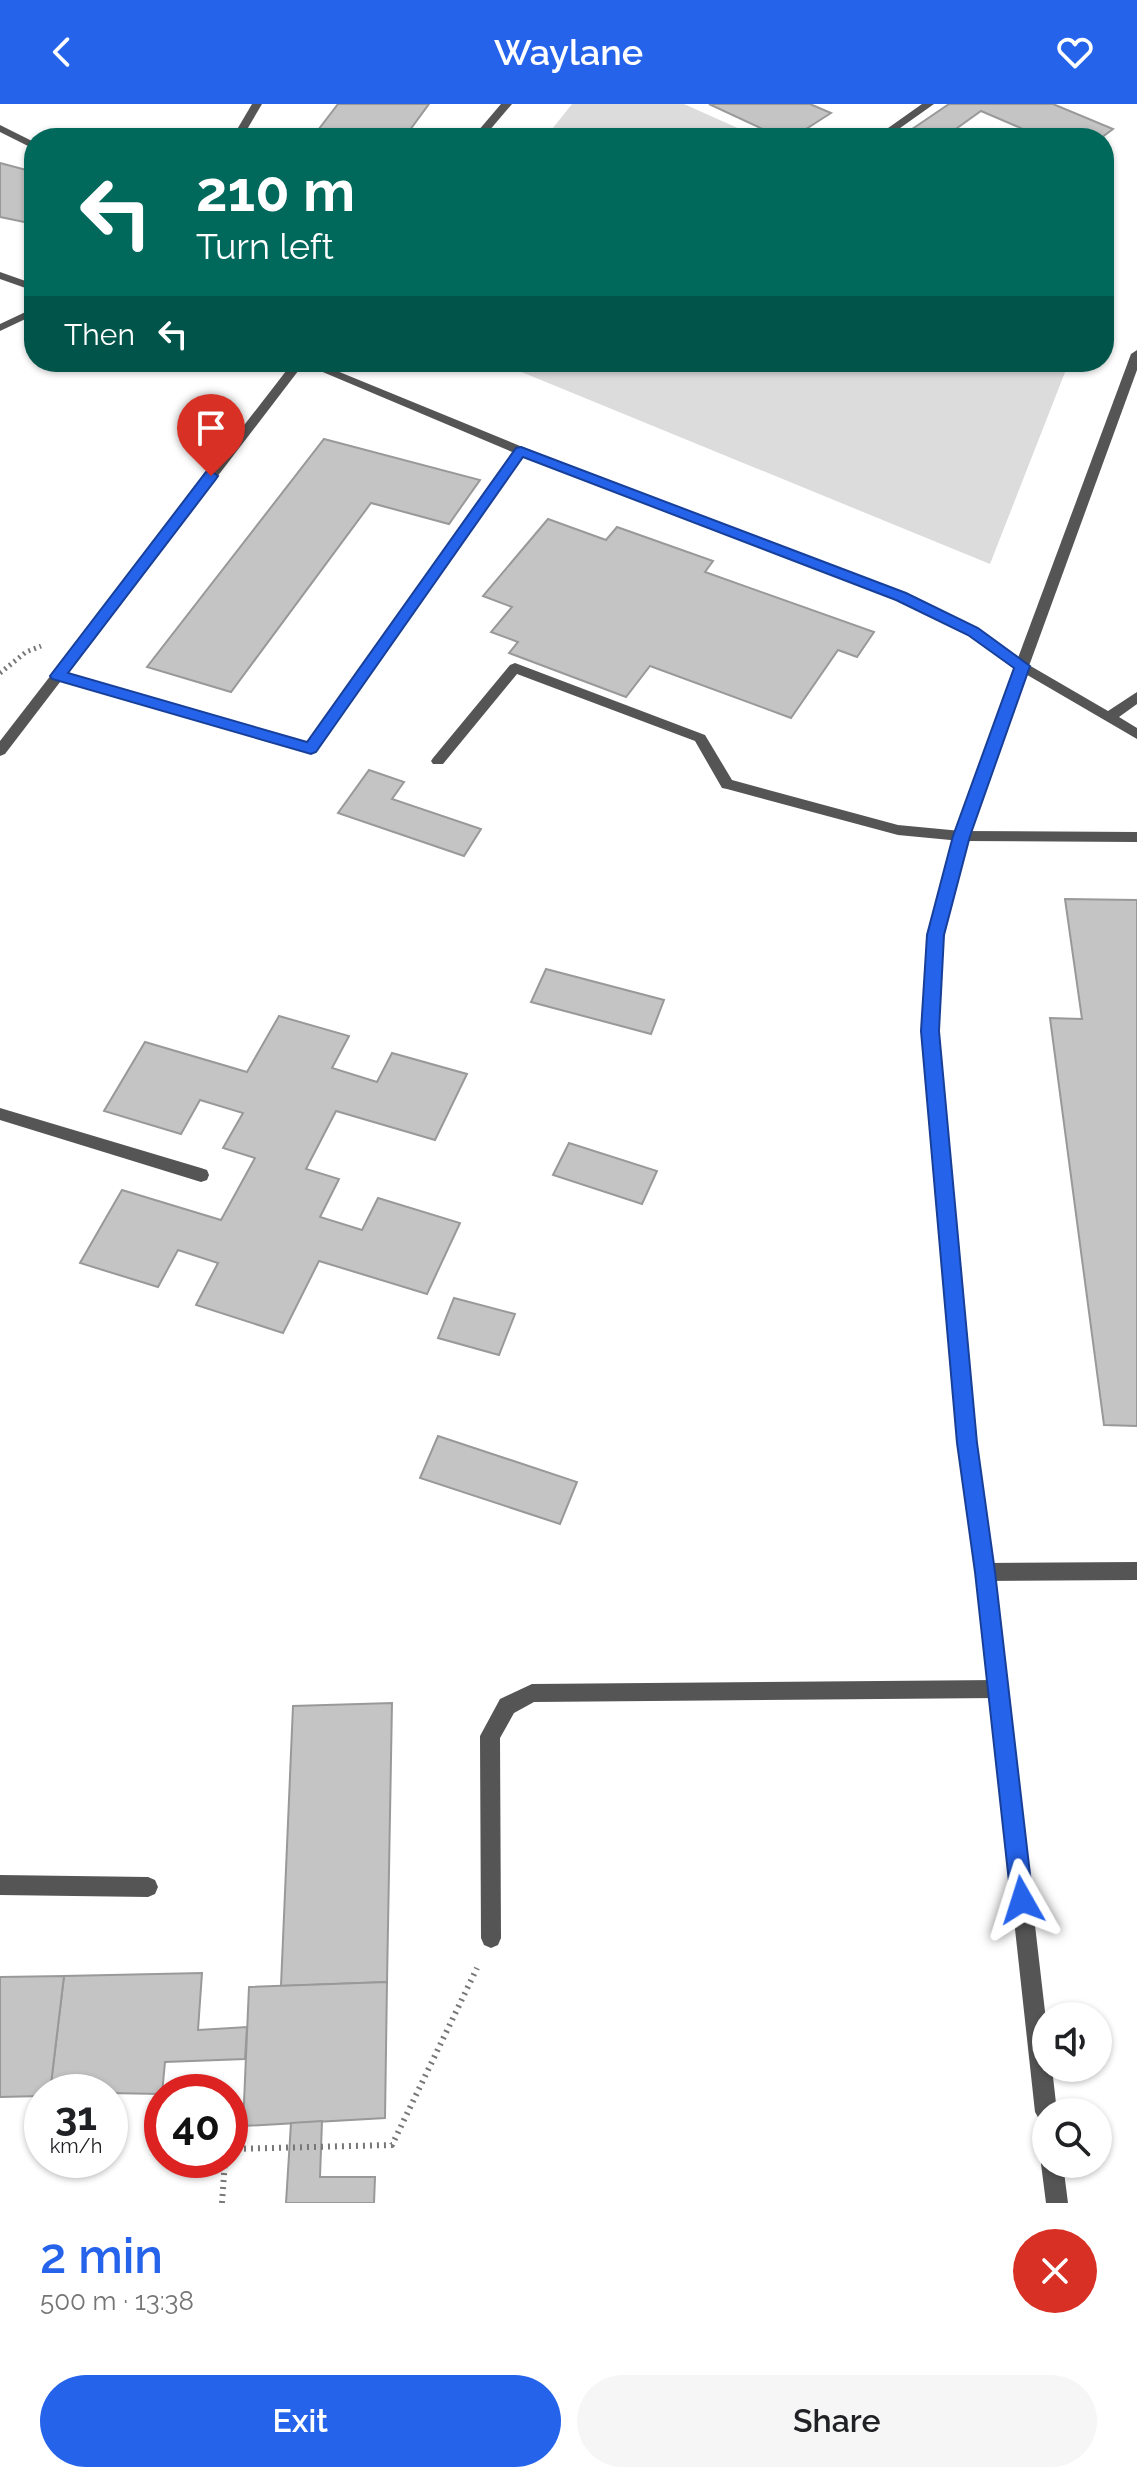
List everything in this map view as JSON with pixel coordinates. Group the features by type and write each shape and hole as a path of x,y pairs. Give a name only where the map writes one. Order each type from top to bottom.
{"street":[{"path":"243,128 257,104"},
{"path":"486,128 507,104"},
{"path":"894,128 929,104"},
{"path":"0,128 24,141"},
{"path":"0,275 24,284"},
{"path":"0,328 24,316"},
{"path":"1044,2098 985,1572 967,1443 930,1031 935,935 961,836 1137,354"},
{"path":"0,751 291,372"},
{"path":"329,372 521,451 901,597 973,632 1022,666 1137,734"},
{"path":"58,676 311,748 521,451"},
{"path":"438,761 515,668 700,738 727,784 898,830 961,836 1137,837"},
{"path":"1109,717 1137,697"},
{"path":"0,1114 201,1175"},
{"path":"985,1572 1137,1571"},
{"path":"491,1938 490,1736 507,1706 532,1693 998,1689"},
{"path":"0,1885 148,1887"},
{"path":"1054,2178 1057,2203"}],"path":[{"path":"248,2149 392,2145 491,1938"},
{"path":"222,2203 224,2178"}],"shaded area":[{"path":"572,104 684,104 738,128 553,128"},
{"path":"521,372 1065,372 990,564"}],"building":[{"path":"338,104 429,104 411,128 320,128"},
{"path":"709,104 810,104 831,113 808,128 761,128"},
{"path":"949,104 1053,104 1111,128 1021,128 981,111 957,128 914,128"},
{"path":"0,163 24,169 24,222 0,217"},
{"path":"324,439 480,480 449,524 371,503 231,692 147,667"},
{"path":"548,519 606,540 617,527 713,561 705,572 874,632 857,657 838,650 791,718 650,666 626,697 509,653 518,642 491,632 512,607 483,596"},
{"path":"369,770 404,782 392,799 481,829 464,856 338,813"},
{"path":"1065,899 1137,900 1137,1426 1104,1425 1050,1018 1082,1019"},
{"path":"546,969 664,1000 651,1034 531,1002"},
{"path":"279,1016 349,1036 332,1068 377,1082 392,1053 467,1074 435,1140 336,1111 306,1169 339,1179 320,1217 362,1230 378,1198 460,1223 427,1294 319,1261 283,1333 196,1305 218,1263 178,1250 158,1287 80,1263 122,1190 221,1220 255,1158 223,1148 243,1113 200,1100 181,1134 104,1111 145,1042 247,1072"},
{"path":"569,1143 657,1171 642,1204 553,1175"},
{"path":"454,1298 515,1314 499,1355 438,1338"},
{"path":"438,1436 577,1482 560,1524 420,1478"},
{"path":"392,1703 387,1982 281,1986 293,1706"},
{"path":"202,1973 198,2030 247,2027 245,2059 165,2062 164,2074 144,2074 144,2094 128,2093 128,2074 52,2074 64,1976"},
{"path":"64,1976 52,2074 24,2074 24,2096 0,2097 0,1977"},
{"path":"387,1982 385,2118 248,2126 248,2074 245,2074 249,1987"},
{"path":"322,2121 320,2177 375,2177 374,2203 286,2203 291,2123"}],"route":[{"path":"211,476 58,676 311,748 521,451 901,597 973,632 1022,666 961,836 935,935 930,981 930,1031 967,1443 985,1572 1022,1900"}]}
